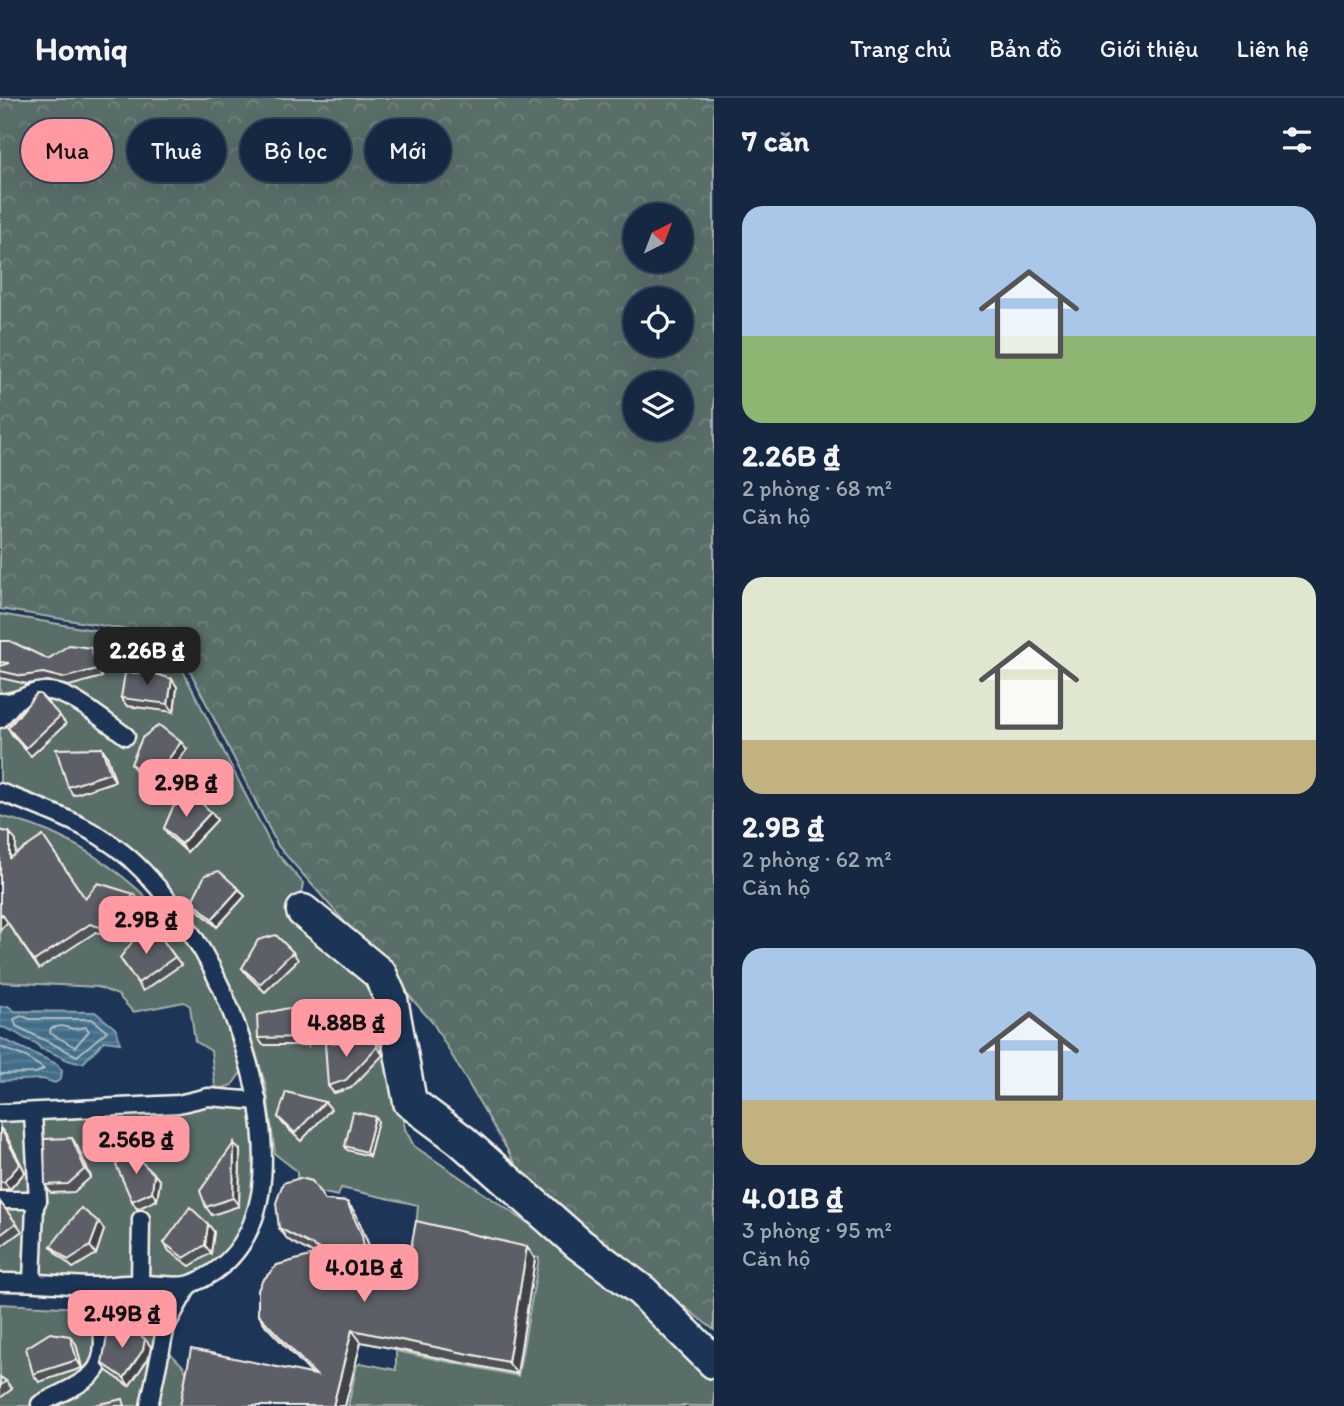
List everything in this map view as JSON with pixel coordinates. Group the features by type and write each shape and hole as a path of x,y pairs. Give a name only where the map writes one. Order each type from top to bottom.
{"street":[{"path":"303,911 380,974 391,999 410,1102 461,1140 579,1244 642,1290 692,1336 714,1362"}],"lane":[{"path":"0,719 7,702 48,690 65,696 126,736"},
{"path":"0,792 76,821 109,842 141,870 174,908 203,952 228,1002 258,1101 263,1158 261,1197 237,1251 220,1268 188,1285 91,1286 32,1281 0,1282"},
{"path":"0,1113 178,1104 208,1097 258,1101"},
{"path":"32,1281 35,1206 38,1200 33,1114"},
{"path":"0,1200 38,1200"},
{"path":"139,1284 141,1219"},
{"path":"149,1406 166,1326 188,1285"},
{"path":"40,1404 93,1374 102,1351 103,1334 91,1286"}],"green space":[{"path":"0,98 714,98 714,1330 526,1182 433,1023 278,846 173,637 0,609"},
{"path":"0,614 169,643 273,849 303,883 297,918 373,978 393,1047 405,1129 414,1146 547,1236 684,1339 714,1370 714,1406 348,1406 357,1365 361,1363 396,1370 396,1351 518,1376 539,1258 416,1230 418,1205 341,1188 338,1196 297,1187 297,1171 275,1154 266,1087 252,1040 229,989 143,869 0,790"},
{"path":"0,816 33,826 95,857 149,900 173,926 211,983 245,1067 232,1085 220,1089 215,1086 211,1051 195,1041 190,1006 184,1002 133,1012 118,995 98,987 0,982"},
{"path":"245,1104 254,1114 256,1161 253,1194 235,1243 224,1258 187,1282 0,1279 0,1120"},
{"path":"149,1298 160,1301 169,1310 166,1349 183,1366 189,1378 182,1406 0,1406 0,1304 105,1309"}],"water":[{"path":"8,1006 15,1011 95,1012 116,1029 120,1043 104,1041 83,1063 71,1061 41,1049 36,1043 0,1027 0,1007"},
{"path":"0,1038 57,1064 62,1071 61,1079 55,1083 43,1079 0,1081"}],"building":[{"path":"0,641 10,641 48,659 69,645 91,648 97,669 63,678 43,673 22,676 0,671 0,666 9,663 0,662"},
{"path":"149,672 172,679 168,704 121,698 125,673"},
{"path":"36,694 40,694 60,716 26,748 8,728"},
{"path":"159,725 181,742 153,780 131,764 142,738"},
{"path":"102,748 110,773 68,787 56,749"},
{"path":"194,796 211,812 181,844 164,828 173,807"},
{"path":"0,830 10,833 10,858 43,836 85,898 98,883 134,894 120,933 90,924 34,961 2,914 0,916"},
{"path":"219,871 239,889 212,919 192,901 205,875"},
{"path":"157,932 175,957 138,983 120,958 135,938"},
{"path":"276,935 293,952 260,984 242,968 258,940"},
{"path":"288,1008 302,1016 303,1037 258,1038 257,1015"},
{"path":"376,1040 377,1047 346,1080 328,1086 325,1043"},
{"path":"286,1092 325,1102 295,1133 278,1117"},
{"path":"353,1112 375,1117 366,1152 345,1146"},
{"path":"0,1129 20,1164 4,1182 0,1182"},
{"path":"72,1138 85,1169 68,1184 45,1185 44,1139"},
{"path":"234,1143 233,1198 206,1207 200,1191"},
{"path":"132,1153 154,1174 152,1192 132,1201 116,1165 123,1156"},
{"path":"300,1178 312,1181 325,1200 347,1202 362,1235 366,1261 407,1269 416,1221 527,1247 508,1362 352,1330 333,1406 180,1406 191,1349 316,1375 258,1314 258,1290 262,1281 277,1265 325,1252 279,1228 276,1203 283,1183"},
{"path":"0,1202 16,1223 0,1235"},
{"path":"190,1207 208,1224 205,1245 184,1258 164,1243"},
{"path":"81,1208 99,1222 90,1246 68,1260 51,1246"},
{"path":"125,1325 145,1339 143,1350 124,1378 102,1363 108,1331"},
{"path":"50,1333 70,1336 77,1360 33,1374 26,1348"},
{"path":"123,1399 125,1406 90,1406"}]}
